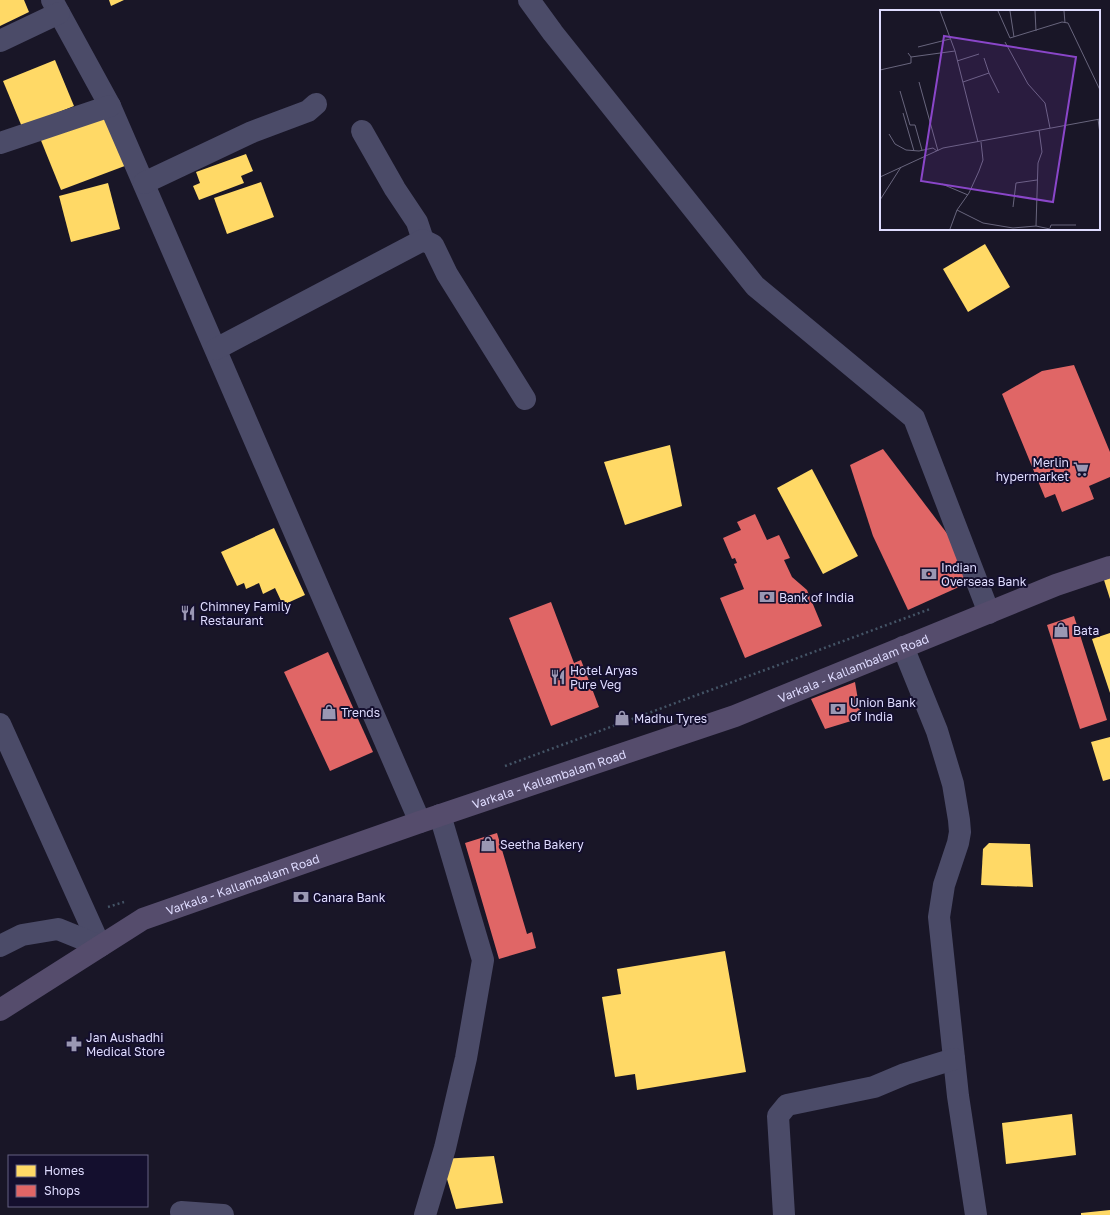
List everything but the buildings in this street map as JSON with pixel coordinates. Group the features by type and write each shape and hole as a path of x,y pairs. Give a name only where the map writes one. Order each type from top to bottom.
{"main road":[{"name":"Varkala - Kallambalam Road","path":"0,1010 143,919 430,819 735,716 1056,585 1110,567"}],"street":[{"path":"529,0 553,33 755,286 914,418 988,613"},
{"path":"0,42 55,7 110,106 216,349 430,819 483,960 466,1058 449,1134 426,1215"},
{"path":"144,183 252,132 308,111 316,104"},
{"path":"0,143 110,106"},
{"path":"362,131 395,189 417,222 423,240 433,245 447,274 524,399"},
{"path":"216,349 423,240"},
{"path":"904,647 937,730 953,784 959,820 960,832 958,843 944,885 939,917 954,1059 976,1215"},
{"path":"0,724 100,946"},
{"path":"0,946 22,935 58,929 100,946"},
{"path":"784,1215 778,1116 782,1109 787,1105 874,1087 905,1074 954,1059"},
{"path":"181,1212 223,1215"}],"path":[{"path":"499,769 932,608"},
{"path":"86,915 130,899"}],"place":[{"name":"Merlin hypermarket","path":"1081,469"},
{"name":"Indian Overseas Bank","path":"929,574"},
{"name":"Bank of India","path":"767,597"},
{"name":"Chimney Family Restaurant","path":"188,613"},
{"name":"Bata","path":"1061,630"},
{"name":"Hotel Aryas Pure Veg","path":"558,677"},
{"name":"Union Bank of India","path":"838,709"},
{"name":"Trends","path":"329,712"},
{"name":"Madhu Tyres","path":"622,718"},
{"name":"Seetha Bakery","path":"488,844"},
{"name":"Canara Bank","path":"301,897"},
{"name":"Jan Aushadhi Medical Store","path":"74,1044"}]}
